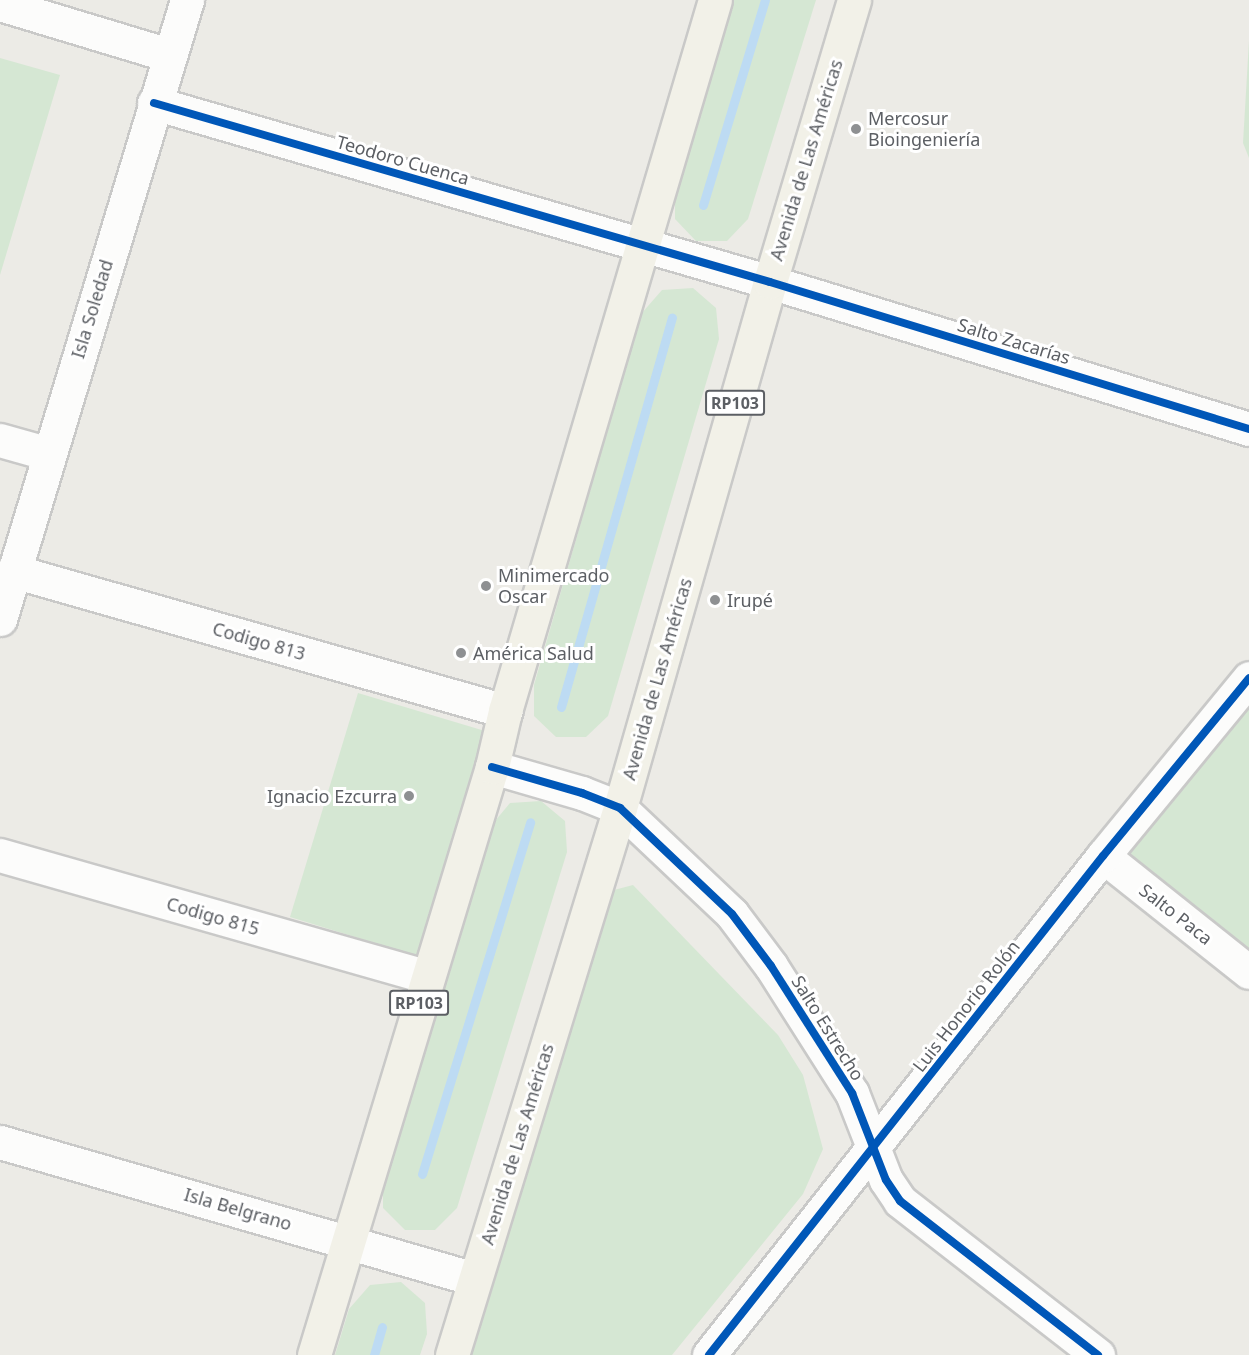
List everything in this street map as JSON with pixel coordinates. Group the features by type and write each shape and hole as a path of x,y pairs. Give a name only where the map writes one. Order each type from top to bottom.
{"main road":[{"name":"RP103","path":"314,1355 492,767 505,711 715,0"},
{"name":"Avenida de Las Américas","path":"452,1355 620,808 770,282 854,0"}],"street":[{"name":"Isla Soledad","path":"0,619 154,103 187,0"},
{"path":"0,4 170,55"},
{"name":"Teodoro Cuenca","path":"154,103 770,282"},
{"name":"Salto Zacarías","path":"770,282 1249,429"},
{"path":"0,440 49,454"},
{"name":"Codigo 813","path":"13,571 505,711"},
{"name":"Luis Honorio Rolón","path":"709,1355 1103,856 1249,678"},
{"name":"Salto Estrecho","path":"492,767 582,793 620,808 732,914 771,966 852,1093 886,1180 900,1201 1098,1355"},
{"name":"Codigo 815","path":"0,855 427,977"},
{"name":"Salto Paca","path":"1103,856 1249,972"},
{"name":"Isla Belgrano","path":"0,1142 475,1279"}],"green space":[{"path":"732,0 816,0 748,219 727,241 696,241 675,219 675,189"},
{"path":"1249,41 1249,158 1243,143"},
{"path":"0,58 60,75 0,275"},
{"path":"693,288 716,308 719,339 608,716 586,737 556,737 534,716 534,685 641,314 662,290"},
{"path":"1249,671 1249,952 1113,850"},
{"path":"358,693 485,731 417,956 290,917"},
{"path":"541,801 565,821 567,852 457,1208 435,1230 405,1230 383,1208 383,1177 490,827 510,803"},
{"path":"633,885 778,1035 803,1075 823,1149 803,1194 672,1355 472,1355 614,890"},
{"path":"401,1282 425,1303 427,1334 420,1355 335,1355 349,1309 370,1285"}],"waterway":[{"path":"703,205 765,0"},
{"path":"561,707 672,317"},
{"path":"422,1174 530,822"},
{"path":"374,1355 382,1327"}],"cycle path":[{"path":"154,103 770,282 1249,429"},
{"path":"709,1355 1103,856 1249,678"},
{"path":"492,767 582,793 620,808 732,914 771,966 852,1093 886,1180 900,1201 1098,1355"}],"place":[{"name":"Mercosur Bioingeniería","path":"856,129"},
{"name":"Minimercado Oscar","path":"486,586"},
{"name":"Irupé","path":"715,600"},
{"name":"América Salud","path":"461,653"},
{"name":"Ignacio Ezcurra","path":"409,796"}]}
